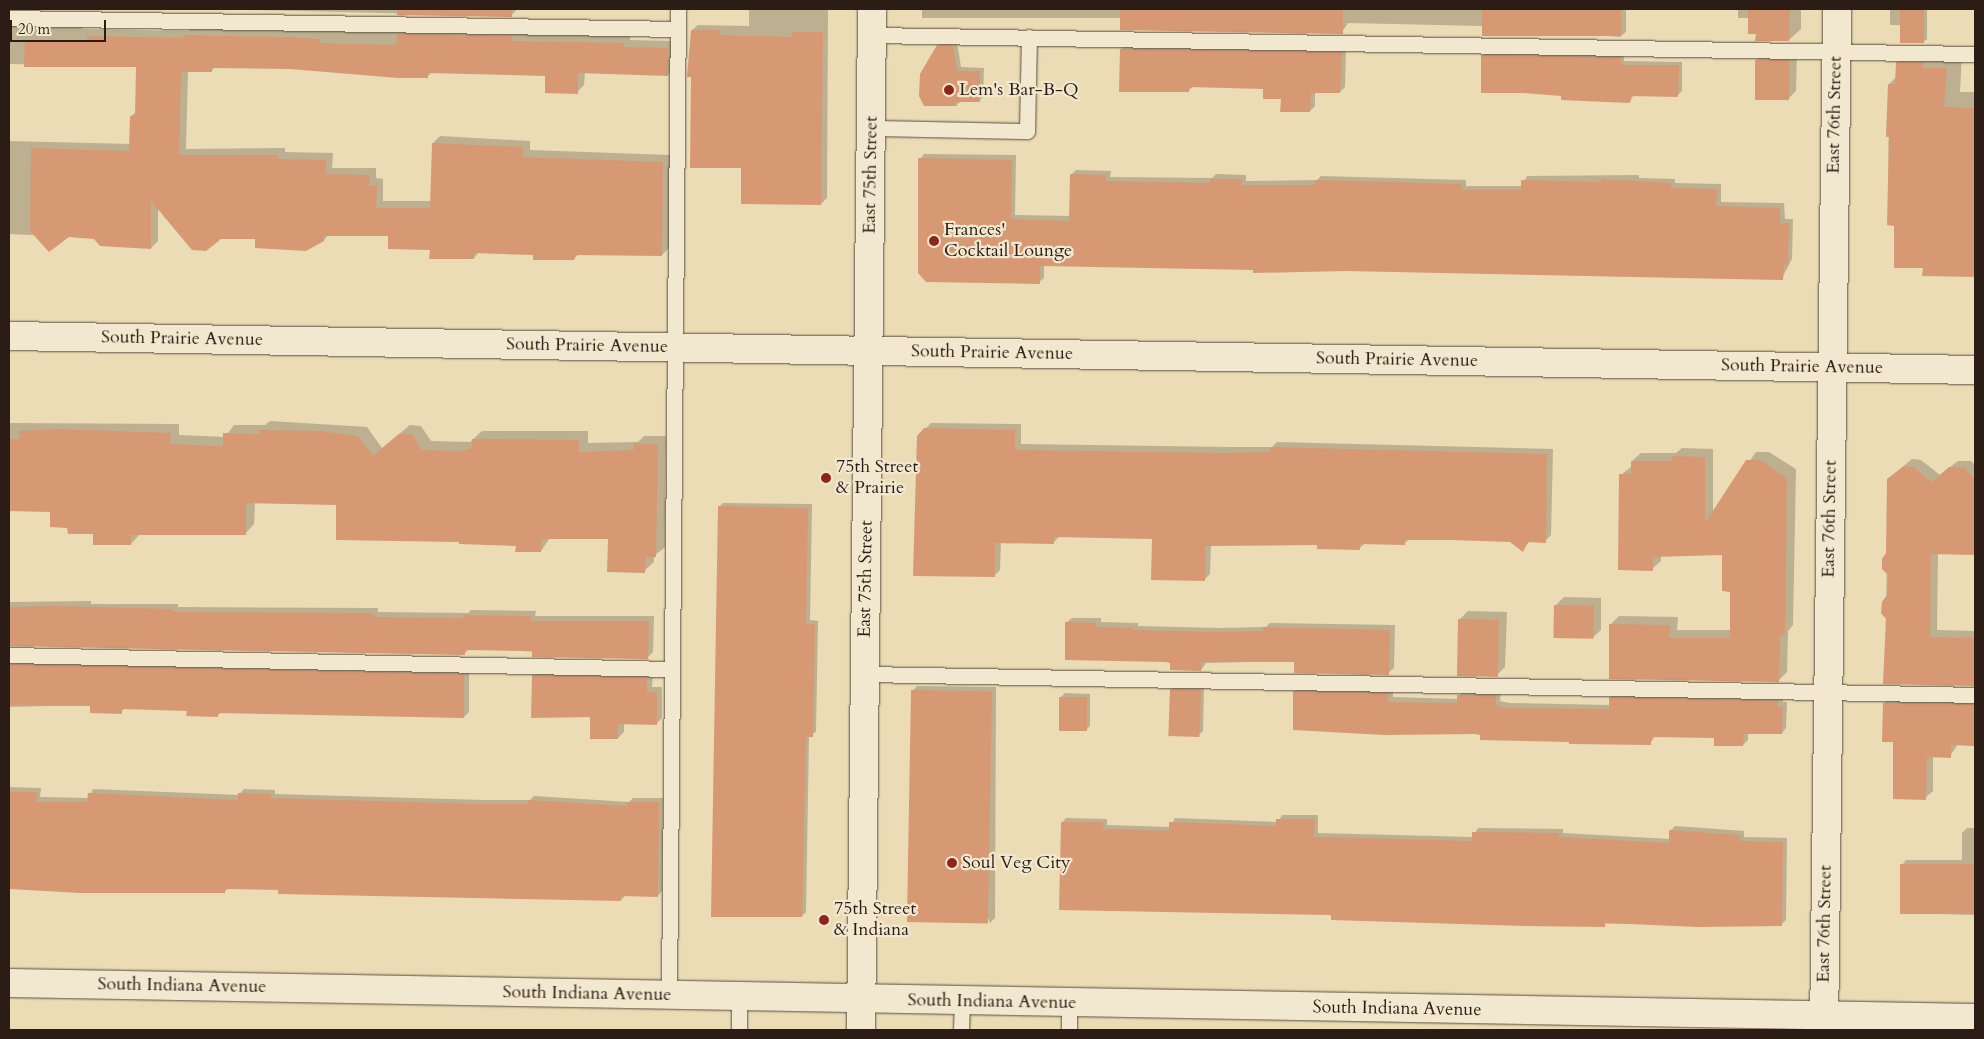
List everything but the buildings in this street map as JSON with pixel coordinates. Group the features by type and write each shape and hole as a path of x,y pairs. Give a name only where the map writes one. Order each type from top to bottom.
{"street":[{"name":"East 76th Street","path":"1824,1023 1837,9"},
{"name":"East 75th Street","path":"862,1030 872,22"},
{"name":"South Prairie Avenue","path":"9,336 1975,370"},
{"name":"South Indiana Avenue","path":"9,983 1070,1003 1824,1023 1975,1018"}],"lane":[{"path":"669,996 678,9"},
{"path":"9,18 678,29"},
{"path":"872,22 1029,37 1975,54"},
{"path":"871,128 1026,131 1029,37"},
{"path":"9,655 672,669"},
{"path":"865,674 1975,695"},
{"path":"739,997 739,1030"},
{"path":"961,1030 962,1001"},
{"path":"1069,1030 1070,1003"}],"place":[{"name":"Lem's Bar-B-Q","path":"949,90"},
{"name":"Frances' Cocktail Lounge","path":"934,241"},
{"name":"75th Street & Prairie","path":"826,478"},
{"name":"Soul Veg City","path":"952,863"},
{"name":"75th Street & Indiana","path":"824,920"}]}
